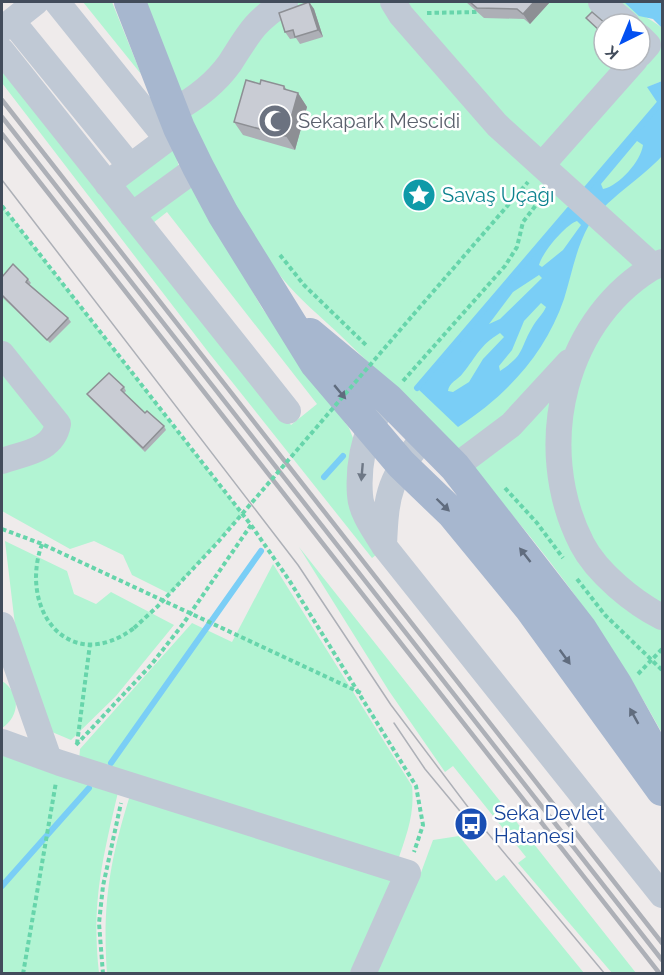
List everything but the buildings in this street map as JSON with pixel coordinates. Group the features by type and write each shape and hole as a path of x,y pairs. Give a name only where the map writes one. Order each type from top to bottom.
{"main road":[{"path":"130,2 198,167 281,311 316,364 401,464 453,514 530,608 663,790"},
{"path":"281,311 395,387 425,436 454,467 581,629 616,684 663,767"}],"street":[{"path":"36,2 7,25 130,166"},
{"path":"57,2 167,139 107,184"},
{"path":"173,111 208,88 230,63 246,35 285,2"},
{"path":"377,2 404,17 478,106 612,229 658,264 624,287 601,312 578,351 565,388 560,422 558,468 564,495 583,546 618,587 646,609 663,617"},
{"path":"601,2 613,12"},
{"path":"2,51 288,411"},
{"path":"553,176 627,72"},
{"path":"132,215 198,167"},
{"path":"454,467 511,425 578,351"},
{"path":"2,354 58,424 56,437 48,445 2,461"},
{"path":"395,387 369,427 364,448 360,496 368,520 384,546 663,895"},
{"path":"384,546 386,503 401,464 425,436"},
{"path":"2,626 27,708 17,728 2,737"},
{"path":"2,670 11,673 23,689 62,756"},
{"path":"2,742 62,756 128,784 408,873 363,974"}],"path":[{"path":"404,17 421,13 477,12"},
{"path":"42,544 35,576 40,610 48,624 77,642 107,644 120,639 158,606 224,535 413,315 553,176"},
{"path":"395,387 505,266 517,247 527,214 553,176"},
{"path":"2,206 251,525 361,693 416,786 423,825 408,873"},
{"path":"277,252 316,297 381,360"},
{"path":"501,484 537,523 567,564"},
{"path":"62,756 151,665 190,614 251,525"},
{"path":"2,530 42,544 361,693"},
{"path":"572,572 605,615 663,670"},
{"path":"23,974 30,920 45,854 62,756 90,644"},
{"path":"631,680 663,649"},
{"path":"103,974 99,923 103,886 118,814 128,784"}],"green space":[{"path":"83,2 112,2 141,74"},
{"path":"145,2 625,2 637,12 592,12 592,72 652,72 652,21 662,28 662,81 648,87 662,108 662,733 584,607 524,529 458,454 282,278 259,247 220,180 188,109"},
{"path":"2,61 291,425 317,404 167,212 153,223 145,214 190,182 262,308 349,428 353,438 351,489 380,552 372,558 209,353 2,83"},
{"path":"173,145 179,167 135,202 117,188"},
{"path":"2,206 242,514 170,594 132,575 123,555 94,541 70,549 2,511"},
{"path":"5,541 67,571 74,594 96,604 111,592 174,625 116,696 71,740 45,729 15,625"},
{"path":"299,547 636,973 612,973 518,863 526,857 453,766 445,772 389,691"},
{"path":"273,564 412,786 411,816 397,863 79,761 80,749 192,623 232,642"},
{"path":"2,681 13,692 16,704 12,717 2,728"},
{"path":"2,755 119,788 100,880 97,924 99,973 2,974"},
{"path":"131,792 394,875 350,973 107,974 106,925 109,882"},
{"path":"459,836 496,881 504,875 584,973 374,974 419,878 433,840"}],"water":[{"path":"624,2 662,2 662,28 652,19 652,12 635,12"},
{"path":"662,81 662,156 613,198 589,225 577,252 556,319 535,355 508,387 476,415 458,427 417,388 659,105 647,87","holes":["637,141 643,145 634,165 622,178 603,189 601,184","577,221 581,225 563,250 542,267 539,265 555,240","539,275 542,278 500,319 489,324 513,292","541,303 546,307 533,326 521,351 500,371 499,366 512,350 524,321","500,333 504,337 483,359 469,382 453,392 448,391 450,385 461,375 487,342"]}],"waterway":[{"path":"583,193 659,104"},
{"path":"417,388 569,210"},
{"path":"324,477 343,456"},
{"path":"111,763 261,551"},
{"path":"2,886 89,788"}],"tram line":[{"path":"2,180 298,565 391,705 486,831 605,974"},
{"path":"394,723 425,769 464,816"}],"railway":[{"path":"2,100 662,943"},
{"path":"2,117 662,960"},
{"path":"2,134 660,974"}],"place":[{"name":"Sekapark Mescidi","path":"275,121"},
{"name":"Savaş Uçağı","path":"419,195"},
{"name":"Seka Devlet Hatanesi","path":"471,824"}]}
